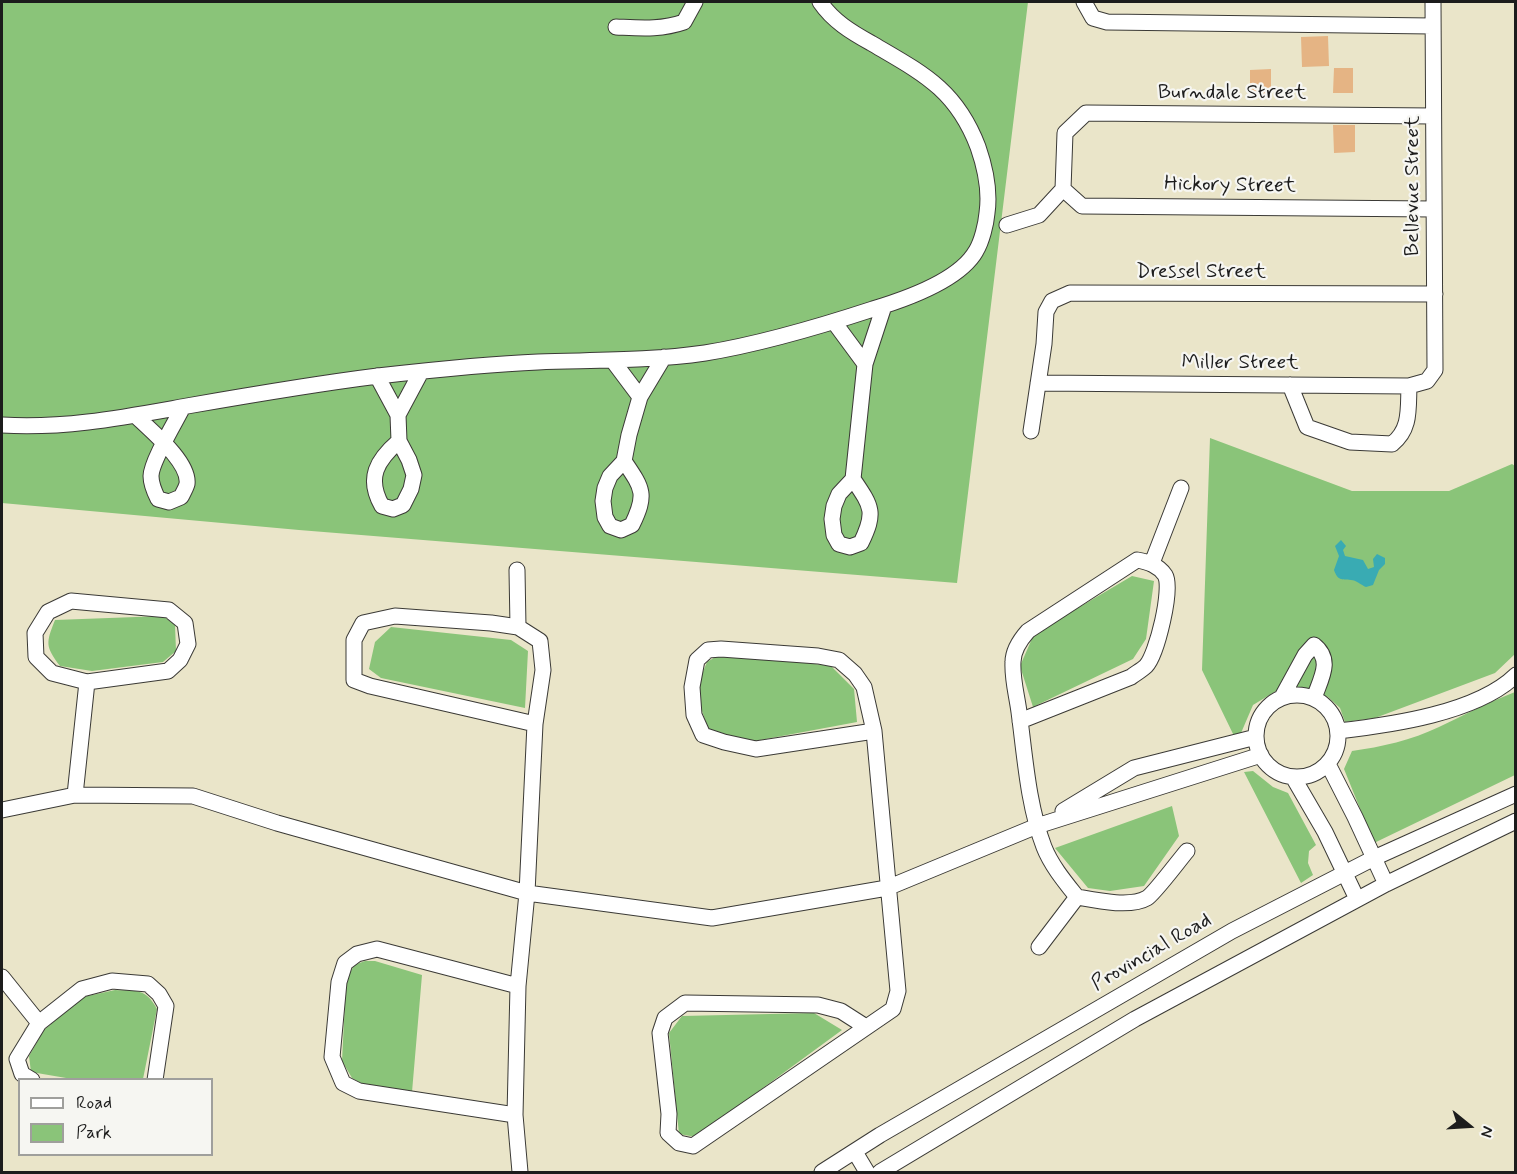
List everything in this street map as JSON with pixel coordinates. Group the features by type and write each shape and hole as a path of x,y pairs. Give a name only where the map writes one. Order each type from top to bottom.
{"street":[{"path":"616,27 657,29 675,25 684,22 694,2"},
{"path":"2,425 31,427 71,425 377,376 475,366 664,357 732,348 834,322 914,296 954,274 976,252 987,212 988,198 982,160 971,130 952,99 925,75 846,29 827,12 820,2"},
{"path":"1084,2 1093,18 1107,22 1432,26"},
{"path":"1290,385 1307,427 1350,442 1392,444 1401,437 1408,422 1409,386 1427,381 1435,370 1432,26 1434,2"},
{"name":"Bellevue Street","path":"1434,2 1435,370"},
{"name":"Burndale Street","path":"1063,189 1065,133 1086,113 1433,116"},
{"path":"1007,225 1040,215 1063,189"},
{"name":"Hickory Street","path":"1063,189 1082,206 1433,209"},
{"name":"Dressel Street","path":"1030,431 1046,312 1052,301 1070,293 1435,294"},
{"path":"853,479 865,364 884,306"},
{"path":"834,322 865,364"},
{"path":"624,461 640,397 664,357"},
{"path":"613,361 640,397"},
{"path":"398,415 421,372"},
{"path":"377,376 398,415 399,441"},
{"name":"Miller Street","path":"1038,383 1409,386"},
{"path":"136,416 164,444 183,407"},
{"path":"1152,563 1181,488"},
{"path":"1020,720 1131,677 1147,665 1157,646 1169,585 1164,575 1152,563 1137,560 1028,630 1018,642 1012,661 1027,772 1037,826 1045,850 1077,897 1103,902 1127,903 1147,898 1186,851"},
{"path":"518,570 518,627"},
{"path":"71,601 169,610 185,623 188,644 180,660 168,671 87,682 52,673 36,657 34,633 48,612 71,601"},
{"path":"520,1173 515,1115 518,986 526,893 535,724 543,670 540,641 518,627 395,616 363,623 354,640 354,680 370,686 535,724"},
{"path":"1282,697 1305,655 1314,645 1322,651 1326,662 1314,698"},
{"path":"866,1027 841,1011 818,1005 685,1003 665,1018 660,1033 669,1133 679,1143 693,1146 894,1009 898,992 873,731 864,687 855,674 839,660 818,656 721,649 708,650 697,660 692,687 694,715 703,735 756,749 873,731"},
{"path":"1338,730 1374,727 1430,716 1484,697 1507,684 1515,675"},
{"path":"75,795 87,682"},
{"path":"1293,694 1314,698 1326,706 1334,717 1338,730 1336,748 1328,764 1318,772 1306,776 1293,777 1281,774 1270,766 1261,755 1256,737 1263,713 1282,697 1293,694"},
{"path":"1037,826 1134,768 1256,737"},
{"path":"2,810 75,795 193,796 526,893 712,918 887,888 1037,826 1261,755"},
{"path":"1328,764 1386,884"},
{"path":"1293,777 1325,832 1357,899"},
{"name":"Provincial Road","path":"822,1173 1123,993 1232,931 1345,872 1515,794"},
{"path":"880,1173 1135,1019 1357,899 1515,821"},
{"path":"1039,947 1077,897"},
{"path":"515,1115 359,1091 343,1083 332,1057 339,982 345,963 357,954 377,949 518,986"},
{"path":"2,977 39,1023"},
{"path":"29,1078 22,1074 17,1059 39,1023 82,990 112,981 148,984 159,994 166,1006 159,1069 156,1078"},
{"path":"855,1152 867,1173"}],"green space":[{"path":"2,2 1028,2 957,583 299,530 2,503"},
{"path":"1210,438 1352,491 1449,491 1512,464 1515,466 1515,654 1495,673 1375,718 1345,722 1340,708 1328,697 1307,690 1281,688 1253,705 1241,733 1235,738 1202,670"},
{"path":"1132,576 1154,581 1146,639 1133,659 1033,707 1020,666 1034,634"},
{"path":"163,616 175,625 176,651 163,662 92,671 60,666 49,649 50,634 55,620"},
{"path":"391,627 511,640 528,651 525,708 381,678 369,669 375,642"},
{"path":"722,653 831,666 854,689 857,722 755,741 709,731 695,691 707,662"},
{"path":"1515,692 1515,775 1374,843 1344,769 1352,751 1418,736"},
{"path":"1253,771 1273,787 1288,793 1316,845 1309,851 1308,863 1313,875 1301,883 1244,772"},
{"path":"1172,806 1179,836 1144,886 1110,891 1088,888 1055,848"},
{"path":"365,961 375,961 422,975 412,1092 366,1086 352,1078 342,1061 346,981 354,965"},
{"path":"115,990 135,991 149,997 153,1002 157,1009 143,1078 66,1078 31,1072 29,1056 44,1030 83,997"},
{"path":"814,1013 842,1030 696,1137 679,1134 669,1033 682,1016"}],"water":[{"path":"1341,540 1346,546 1343,550 1345,556 1363,560 1368,569 1374,567 1373,559 1377,554 1385,558 1385,564 1379,570 1373,585 1366,587 1355,581 1338,578 1334,570 1339,556 1335,546"}],"building":[{"path":"1328,36 1329,66 1302,67 1301,37"},
{"path":"1334,68 1353,68 1353,93 1333,93"},
{"path":"1271,69 1271,95 1250,95 1250,70"},
{"path":"1333,125 1355,125 1355,152 1334,153"}]}
